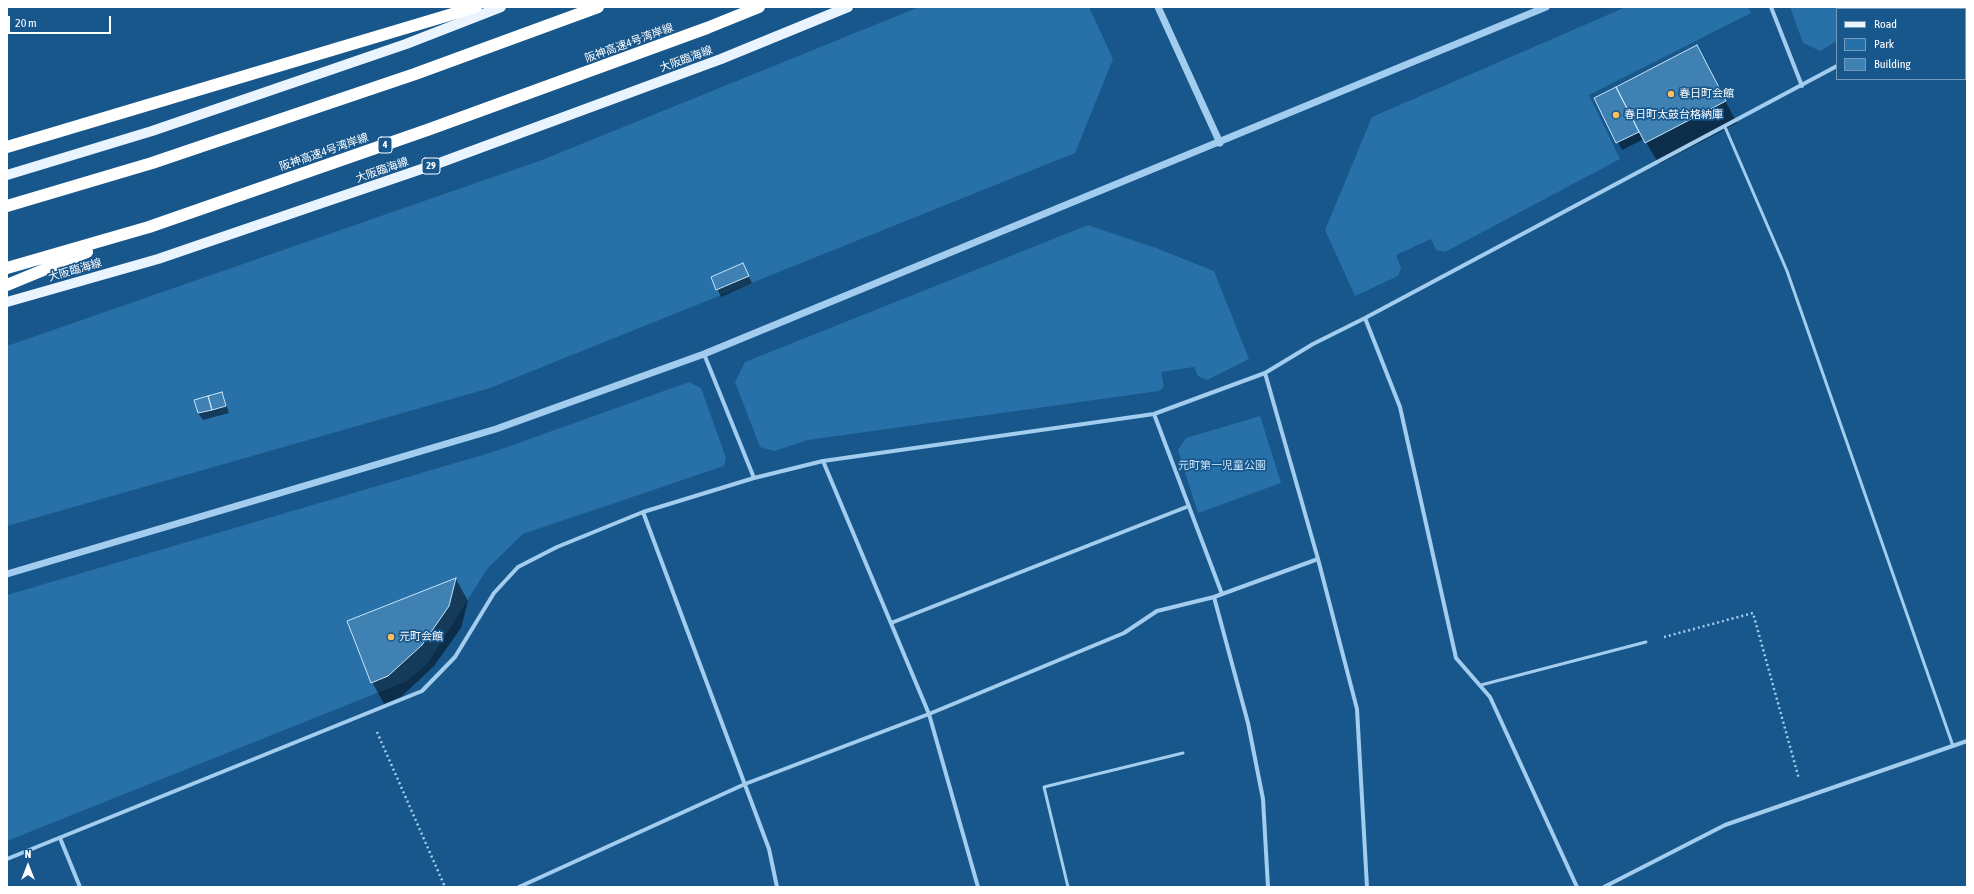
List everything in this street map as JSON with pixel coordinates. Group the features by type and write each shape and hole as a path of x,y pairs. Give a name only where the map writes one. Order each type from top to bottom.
{"highway":[{"path":"7,147 476,7"},
{"path":"7,206 152,163 415,74 598,7"},
{"name":"阪神高速4号湾岸線","path":"7,268 149,227 430,130 758,7"},
{"path":"7,285 149,227"}],"main road":[{"path":"7,175 152,131 406,44 501,7"},
{"name":"大阪臨海線","path":"7,302 158,259 442,162 721,59 848,7"}],"street":[{"path":"1158,7 1220,143"},
{"path":"7,574 496,429 704,354 1220,143 1546,7"},
{"path":"1771,7 1802,86"},
{"path":"7,859 422,691 455,657 494,593 518,567 557,547 643,512 754,478 823,461 1154,414 1265,373 1313,344 1365,318 1836,67"},
{"path":"1365,318 1400,407 1456,658 1490,697 1577,887"},
{"path":"704,354 754,478"},
{"path":"1265,373 1318,559 1357,709 1367,887"},
{"path":"1154,414 1222,594"},
{"path":"823,461 929,714 978,887"},
{"path":"891,623 1189,506"},
{"path":"643,512 769,849 777,887"},
{"path":"519,887 745,784 929,714 1124,632 1157,611 1214,597 1318,559"},
{"path":"1214,597 1248,723 1263,799 1268,887"},
{"path":"1604,887 1724,825 1967,741"},
{"path":"60,838 80,887"}],"lane":[{"path":"1725,127 1787,271 1953,746"},
{"path":"1480,685 1646,642"},
{"path":"1068,887 1044,787 1184,753"}],"path":[{"path":"1646,642 1753,612 1805,797"},
{"path":"369,713 445,887"}],"green space":[{"path":"919,7 1089,7 1113,59 1075,153 490,388 7,526 7,346 542,160"},
{"path":"1626,7 1748,7 1751,13 1589,95 1620,159 1445,252 1436,250 1431,239 1396,255 1401,268 1398,276 1355,296 1325,230 1372,117"},
{"path":"1790,7 1899,7 1836,8 1836,42 1820,51 1803,43"},
{"path":"1088,225 1156,248 1214,271 1249,359 1207,380 1198,376 1194,367 1161,372 1164,387 1159,391 808,440 774,451 760,447 735,382 745,362"},
{"path":"689,382 701,388 726,458 724,466 523,534 487,569 428,663 407,681 7,841 7,595 496,451"},
{"name":"元町第一児童公園","path":"1260,416 1281,483 1198,513 1178,450 1186,438"}],"building":[{"name":"春日町会館","path":"1697,45 1726,101 1645,143 1616,87"},
{"name":"春日町太鼓台格納庫","path":"1616,87 1639,132 1616,143 1594,98"},
{"path":"743,263 749,276 716,290 711,277"},
{"path":"222,392 226,406 212,410 208,396"},
{"path":"208,396 212,410 198,413 194,400"},
{"name":"元町会館","path":"456,578 449,606 422,645 388,676 371,683 347,621"}],"place":[{"name":"春日町会館","path":"1671,94"},
{"name":"春日町太鼓台格納庫","path":"1616,115"},
{"name":"元町会館","path":"391,637"}]}
